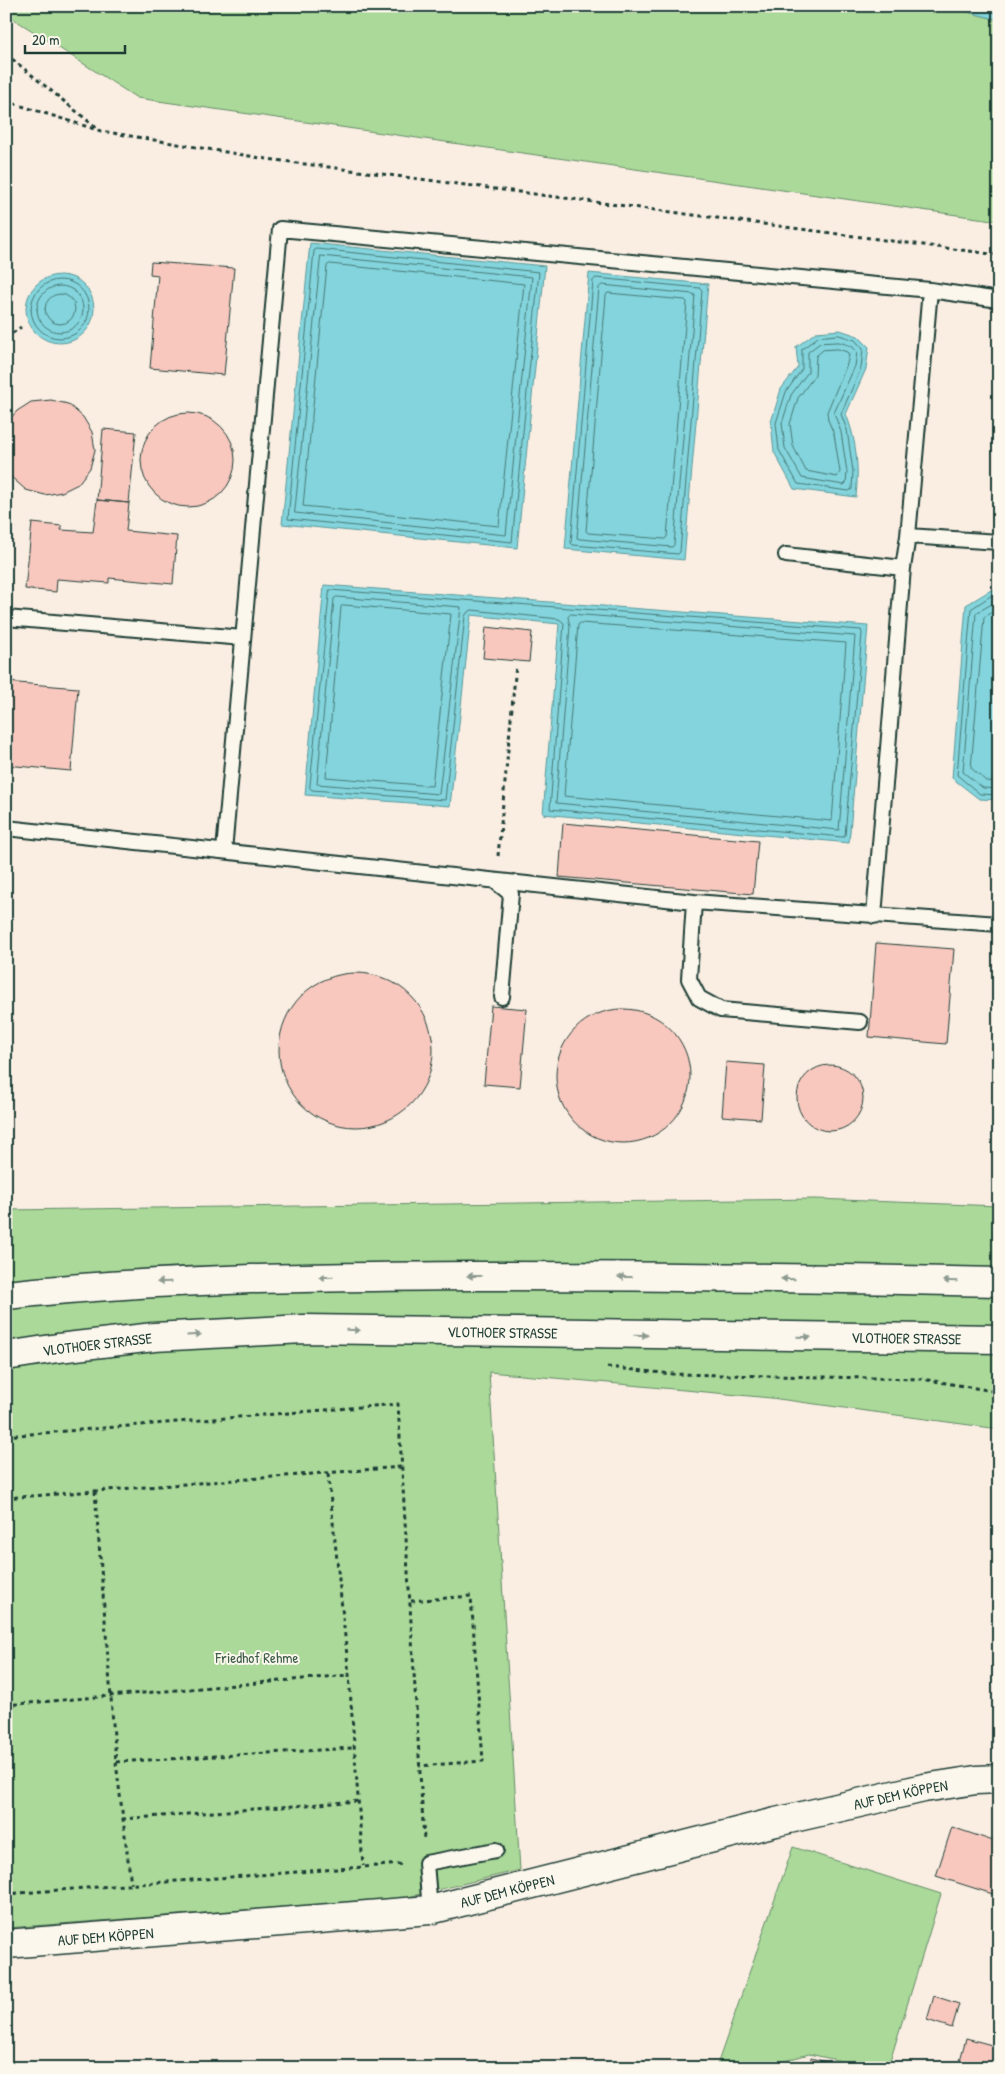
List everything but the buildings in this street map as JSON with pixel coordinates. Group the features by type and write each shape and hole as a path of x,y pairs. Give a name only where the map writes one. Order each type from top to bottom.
{"main road":[{"path":"6,1294 159,1282 375,1277 723,1278 999,1282"},
{"name":"VLOTHOER STRASSE","path":"6,1356 58,1348 154,1338 304,1329 999,1339"},
{"name":"AUF DEM KÖPPEN","path":"6,1944 430,1910 850,1805 924,1788 976,1780 999,1779"}],"lane":[{"path":"224,851 280,228 930,290 999,300"},
{"path":"874,916 903,568 908,536 930,290"},
{"path":"908,536 999,542"},
{"path":"786,554 903,568"},
{"path":"6,618 243,638"},
{"path":"6,828 37,833 224,851 694,902 999,924"},
{"path":"496,882 511,894 502,998"},
{"path":"694,902 689,979 699,998 721,1010 860,1022"},
{"path":"430,1910 426,1863 496,1850"}],"path":[{"path":"6,54 101,131"},
{"path":"6,101 101,131 267,159 999,255"},
{"path":"6,338 21,327"},
{"path":"496,882 516,665"},
{"path":"605,1367 672,1374 922,1379 999,1392"},
{"path":"6,1436 398,1404 426,1863 363,1866 6,1894"},
{"path":"6,1498 401,1467"},
{"path":"328,1474 349,1675 363,1866"},
{"path":"95,1492 116,1762 131,1884"},
{"path":"411,1601 471,1596 483,1761 419,1766"},
{"path":"6,1705 349,1675"},
{"path":"116,1762 353,1748"},
{"path":"122,1820 359,1801"}],"green space":[{"path":"6,6 944,6 999,20 999,221 137,98 6,14"},
{"name":"Friedhof Rehme","path":"816,1199 999,1206 999,1429 771,1398 489,1372 520,1870 404,1898 6,1928 6,1210"},
{"path":"793,1847 941,1894 888,2068 874,2068 809,2054 759,2068 716,2068"}],"water":[{"path":"944,6 999,6 999,20"},
{"path":"310,243 545,266 517,548 282,524"},
{"path":"589,273 708,284 684,560 565,549"},
{"path":"53,275 67,275 79,280 89,290 94,302 94,316 89,328 79,338 67,343 53,343 41,338 31,328 26,316 26,302 31,290 41,280"},
{"path":"840,330 858,336 869,347 866,369 846,414 853,434 856,455 856,497 794,489 774,452 771,422 781,389 798,367 796,347 816,332"},
{"path":"324,585 868,626 849,843 543,814 559,624 471,615 450,806 305,795"},
{"path":"999,589 999,800 979,799 952,778 966,605 991,590"}]}
